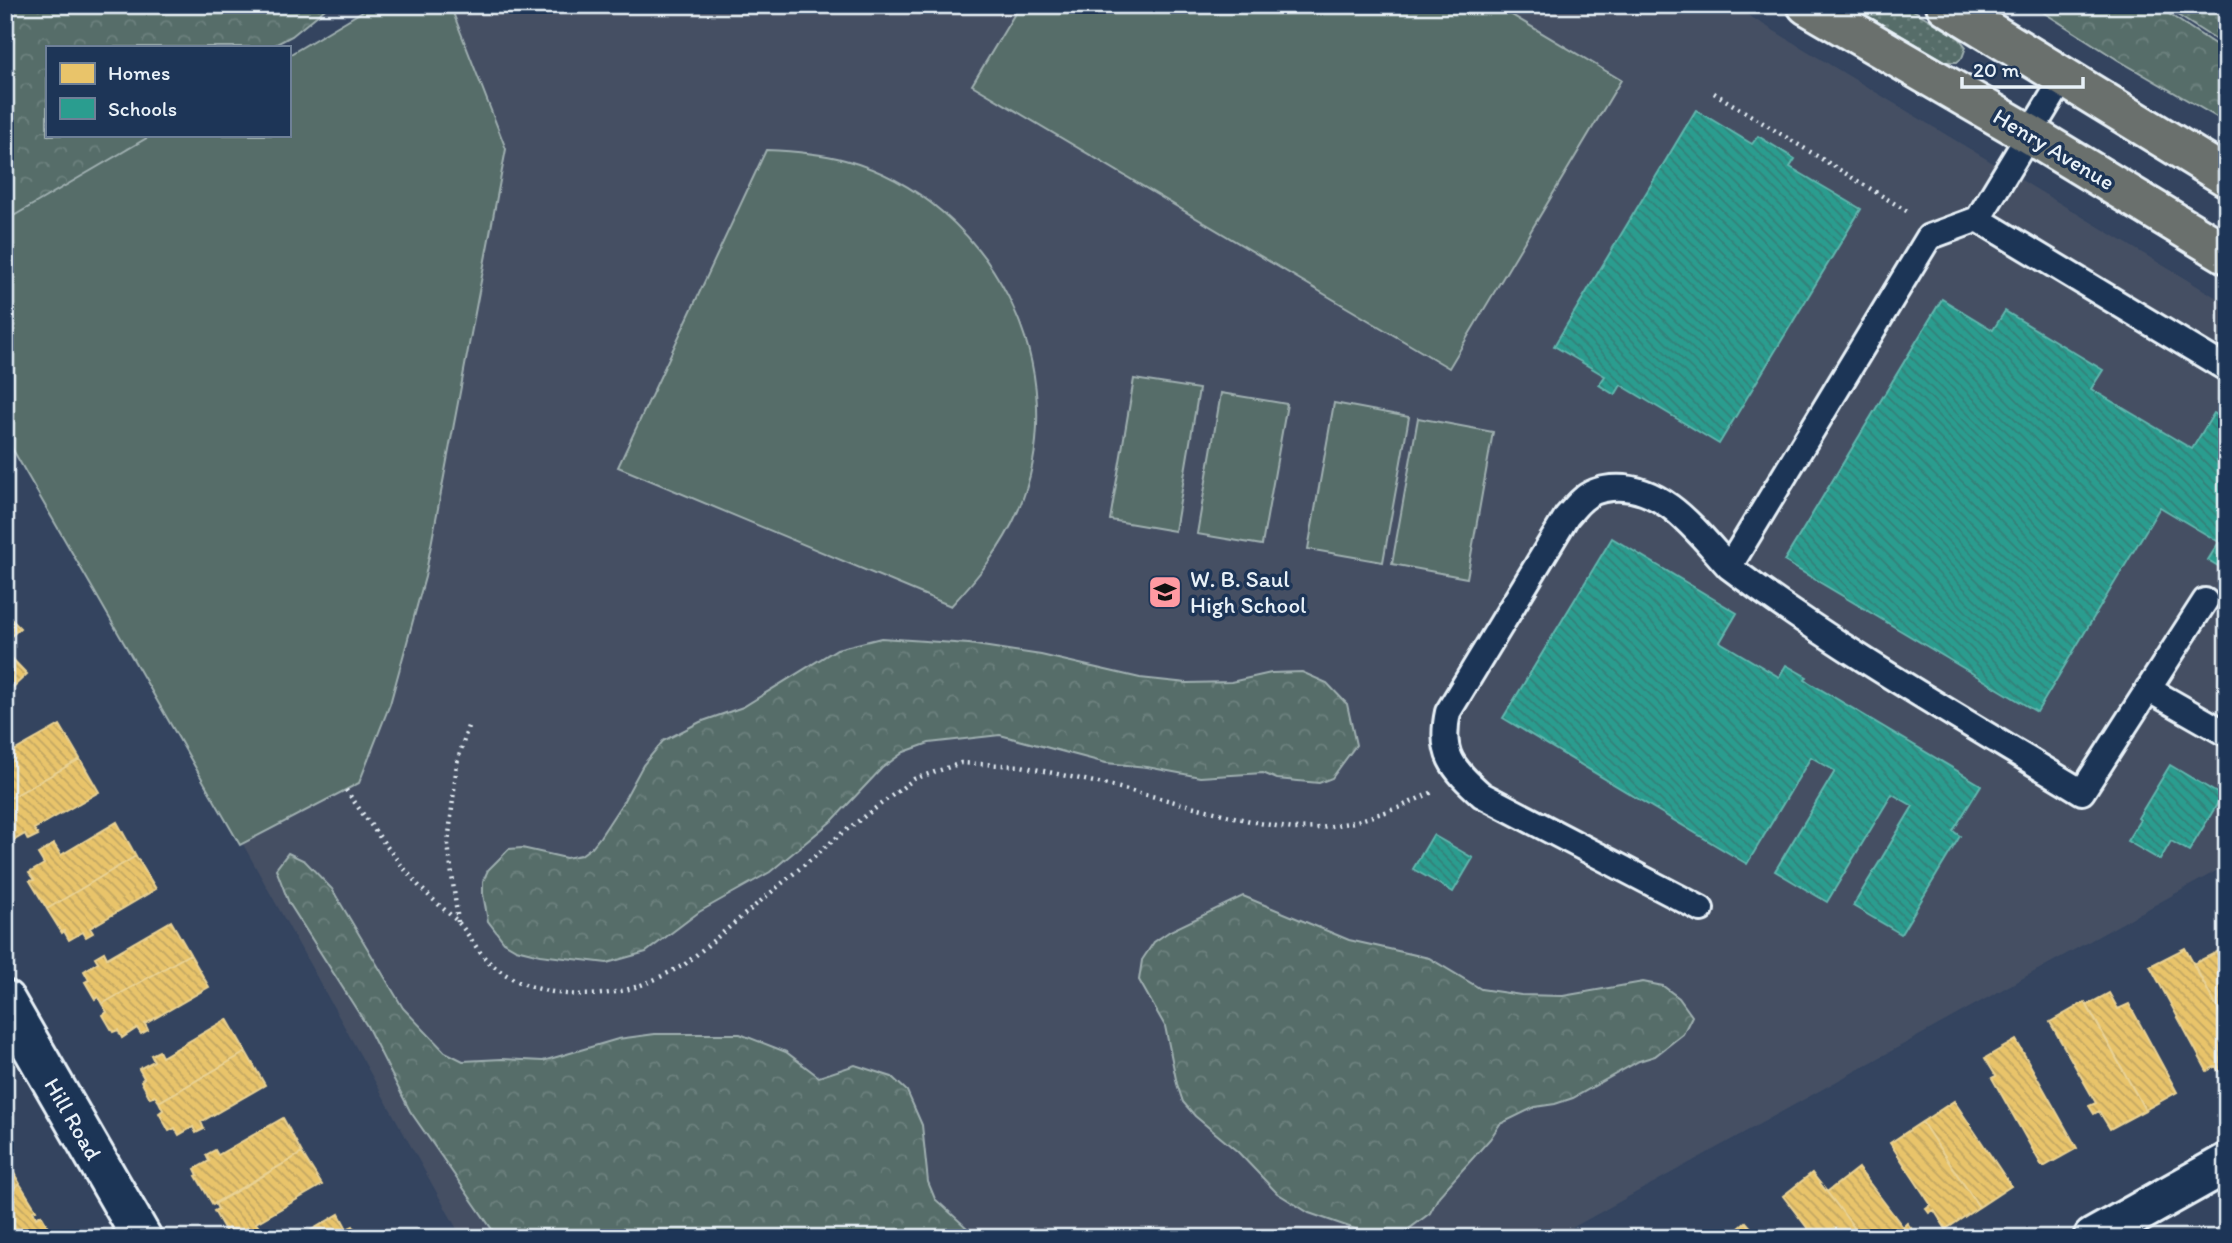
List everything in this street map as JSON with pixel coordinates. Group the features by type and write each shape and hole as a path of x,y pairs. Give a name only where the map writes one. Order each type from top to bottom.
{"main road":[{"name":"Henry Avenue","path":"1807,5 2029,134 2227,254"},
{"path":"1946,5 2227,177"}],"street":[{"name":"Hill Road","path":"5,1000 142,1238"},
{"path":"2093,1238 2227,1163"}],"lane":[{"path":"1729,567 1929,237 1978,219 2064,77"},
{"path":"1978,219 2227,369"},
{"path":"1701,909 1482,795 1463,778 1446,753 1444,733 1448,712 1567,516 1583,498 1601,489 1621,487 1644,491 1678,512 1729,567 1783,607 1856,655 2082,792 2205,601"},
{"path":"2148,689 2227,734"}],"path":[{"path":"1714,93 1942,233"},
{"path":"458,923 448,844 457,763 469,723"},
{"path":"346,790 394,858 458,923 489,962 519,983 552,992 594,994 625,990 684,965 830,843 914,779 961,763 1021,766 1293,829 1321,828 1354,822 1398,808 1463,778"}],"shaded area":[{"name":"W. B. Saul High School","path":"384,5 1731,5 2227,304 2227,865 1554,1238 462,1238 200,767 5,226 290,136"}],"green space":[{"path":"5,5 330,5 292,36 273,46 46,46 46,136 171,136 5,233"},
{"path":"373,5 450,5 506,149 425,577 390,704 359,783 240,845 5,436 5,221 150,136 290,136 290,54"},
{"path":"1020,5 1495,5 1621,80 1449,368 972,85"},
{"path":"1849,5 1905,5 1959,38 1966,47 1962,58 1957,62 1947,62"},
{"path":"2032,5 2155,5 2227,52 2227,123 2118,60"},
{"path":"2162,5 2227,5 2227,47"},
{"path":"766,150 845,160 897,181 942,212 980,251 1009,298 1028,349 1037,402 1034,457 1018,511 1005,537 980,573 951,606 618,467"},
{"path":"1134,379 1199,389 1175,531 1110,520"},
{"path":"1221,393 1287,404 1262,545 1197,534"},
{"path":"1334,403 1409,417 1383,562 1308,549"},
{"path":"1418,418 1493,432 1467,578 1392,564"},
{"path":"881,638 969,644 1041,655 1140,678 1187,683 1231,682 1271,673 1302,672 1327,683 1347,704 1356,745 1332,778 1319,783 1277,779 1263,773 1200,777 1106,763 1000,735 929,743 904,752 882,768 834,819 770,872 699,912 646,952 607,963 540,955 516,949 504,942 488,921 483,881 488,870 509,849 522,848 566,858 581,855 600,837 643,765 663,741 700,722 743,707 837,649"},
{"path":"288,853 305,861 332,889 403,1008 445,1052 463,1061 543,1061 618,1039 655,1034 740,1034 786,1052 819,1077 855,1065 892,1077 907,1091 922,1125 928,1182 935,1199 978,1238 498,1238 410,1111 367,1026 289,903 276,869"},
{"path":"1243,896 1349,940 1429,958 1481,989 1521,995 1563,996 1643,982 1663,986 1679,998 1692,1016 1683,1034 1655,1056 1639,1061 1573,1098 1535,1107 1500,1124 1439,1196 1430,1213 1401,1235 1381,1238 1309,1213 1277,1193 1238,1152 1195,1116 1183,1102 1165,1026 1139,980 1142,960 1154,942 1170,931"}],"building: Homes":[{"path":"5,613 20,628 5,642"},
{"path":"5,651 27,674 5,695"},
{"path":"60,725 80,759 5,801 5,756"},
{"path":"80,759 99,792 34,829 38,835 28,840 25,834 11,842 9,837 6,839 5,801"},
{"path":"117,822 136,856 47,909 30,881 34,880 29,873 44,864 38,854 54,844 61,855"},
{"path":"136,856 156,889 90,928 93,933 86,937 83,932 69,940 47,909"},
{"path":"171,921 190,954 102,1004 98,997 95,999 85,982 89,980 84,971 98,962 95,957 104,952 107,958"},
{"path":"2227,947 2227,1026 2193,964"},
{"path":"2185,948 2227,1026 2227,1066 2218,1071 2216,1066 2207,1071 2150,966"},
{"path":"190,954 209,987 145,1024 148,1030 141,1034 137,1028 122,1038 118,1030 113,1032 103,1015 107,1012 102,1004"},
{"path":"2109,993 2118,1009 2129,1004 2177,1092 2145,1110 2087,1005"},
{"path":"2085,1002 2145,1110 2110,1129 2099,1111 2094,1114 2089,1106 2096,1103 2050,1022"},
{"path":"227,1019 246,1052 159,1102 155,1096 150,1098 141,1081 144,1078 139,1069 154,1061 151,1055 159,1051 162,1057"},
{"path":"2016,1040 2077,1148 2045,1166 2042,1166 1992,1078 1996,1076 1985,1058"},
{"path":"246,1052 265,1085 201,1122 204,1129 196,1133 193,1127 179,1135 175,1128 169,1131 159,1113 163,1110 159,1102"},
{"path":"1954,1101 2011,1186 1979,1207 1922,1122"},
{"path":"283,1118 302,1153 213,1205 196,1176 198,1175 195,1169 209,1161 206,1155 215,1150 218,1155"},
{"path":"1922,1122 1979,1207 1946,1229 1934,1210 1929,1213 1926,1209 1931,1205 1890,1143"},
{"path":"302,1153 322,1185 256,1223 260,1229 252,1233 248,1227 233,1236 228,1228 225,1230 214,1211 218,1209 215,1203"},
{"path":"5,1165 8,1170 11,1168 20,1184 5,1193"},
{"path":"1858,1168 1903,1227 1907,1223 1911,1228 1906,1231 1911,1238 1862,1238 1827,1192"},
{"path":"1812,1173 1862,1238 1815,1238 1783,1196"},
{"path":"20,1184 36,1210 33,1211 36,1218 41,1215 48,1227 30,1238 5,1238 5,1193"},
{"path":"339,1214 347,1229 353,1226 360,1238 298,1238"},
{"path":"1746,1222 1760,1238 1728,1238"}],"building: Schools":[{"path":"1696,110 1752,144 1758,136 1795,159 1790,167 1861,209 1719,444 1621,385 1615,395 1599,385 1605,376 1554,346"},
{"path":"1942,299 1993,330 2005,311 2103,370 2091,389 2192,449 2214,413 2227,420 2225,570 2208,560 2219,542 2160,507 2037,712 1784,561"},
{"path":"1612,538 1737,613 1720,642 1779,677 1786,665 1807,677 1805,680 1981,785 1953,831 1960,836 1901,934 1853,906 1913,806 1892,794 1827,902 1775,871 1835,771 1811,757 1747,864 1503,718"},
{"path":"2170,765 2222,796 2189,851 2171,841 2160,860 2127,841"},
{"path":"1433,835 1473,858 1453,892 1413,869"}],"place":[{"name":"W. B. Saul High School","path":"1165,592"}]}
